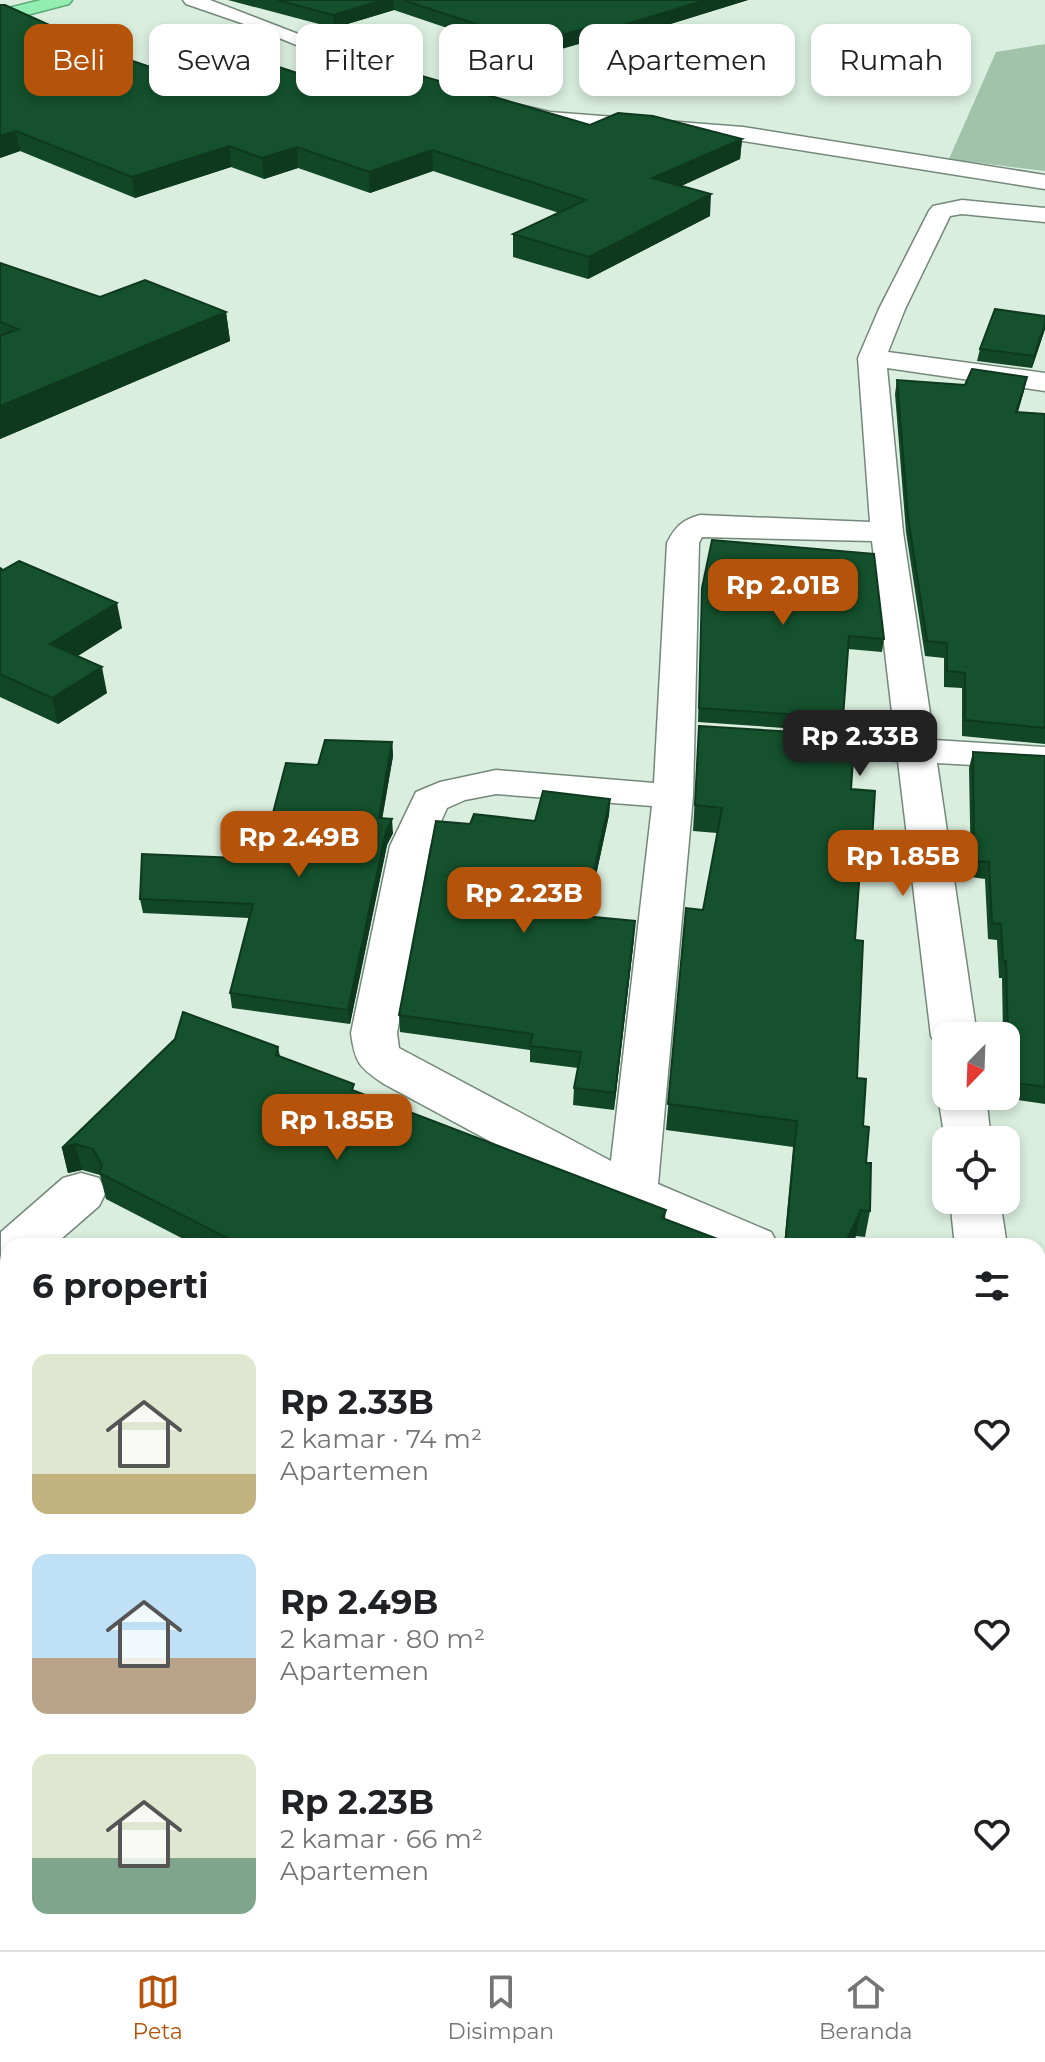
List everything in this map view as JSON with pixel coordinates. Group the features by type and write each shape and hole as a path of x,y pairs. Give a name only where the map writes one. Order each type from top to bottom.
{"highway":[{"path":"0,6 26,0"},
{"path":"0,16 63,0"}],"street":[{"path":"192,0 254,21 382,73 451,95 550,118 743,134 1045,182"},
{"path":"952,1022 887,532 872,358 892,309 941,211 962,207 1045,215"},
{"path":"872,358 1045,382"},
{"path":"632,1194 673,796 694,737 683,543 689,531 700,525 887,532"},
{"path":"757,741 1045,758"},
{"path":"673,796 496,782 454,790 430,801 410,846 374,1033 377,1056 400,1072 632,1194 734,1238"},
{"path":"28,1238 81,1192"},
{"path":"977,1214 980,1238"}],"green space":[{"path":"1045,44 1045,171 949,159 996,52"}],"building":[{"path":"277,0 383,0 333,15"},
{"path":"403,0 706,0 627,24 579,24 579,30 563,34 563,24 476,24"},
{"path":"0,5 5,5 47,24 24,24 24,96 133,96 133,61 149,67 149,96 280,96 280,67 296,73 296,96 423,96 423,76 439,81 439,96 491,96 590,125 618,113 653,116 742,139 652,178 711,194 589,257 513,234 586,200 432,150 369,172 297,147 262,158 229,146 132,177 16,131 0,136"},
{"path":"0,263 100,297 145,280 226,312 0,406 0,336 18,329 0,322"},
{"path":"995,309 1045,316 1034,356 980,349"},
{"path":"972,369 1027,377 1016,412 1045,414 1045,728 965,720 965,673 947,671 947,643 927,641 908,517 897,380 965,385"},
{"path":"712,540 874,554 884,639 849,636 843,718 699,708 702,588"},
{"path":"19,561 117,603 50,644 102,667 52,698 0,674 0,568 3,570"},
{"path":"699,726 842,735 841,745 854,746 851,789 875,791 872,841 862,840 855,940 863,941 857,1078 866,1079 863,1126 869,1127 866,1163 871,1163 870,1211 861,1210 848,1238 786,1238 797,1121 668,1104 686,908 703,910 722,808 695,805"},
{"path":"325,740 392,742 379,818 392,819 386,831 348,1010 230,993 253,904 140,899 142,854 261,859 286,763 318,765"},
{"path":"973,752 1045,756 1045,1087 1020,1084 1020,1022 1008,1022 1006,961 1003,961 1001,924 992,923 989,862 974,861"},
{"path":"543,791 610,799 584,916 635,921 615,1093 574,1088 581,1052 530,1046 533,1034 399,1015 436,821 470,824 474,814 535,821"},
{"path":"183,1012 278,1047 276,1055 354,1084 352,1090 666,1210 662,1218 715,1238 227,1238 99,1173 102,1165 93,1149 75,1144 62,1148 175,1039"}]}
